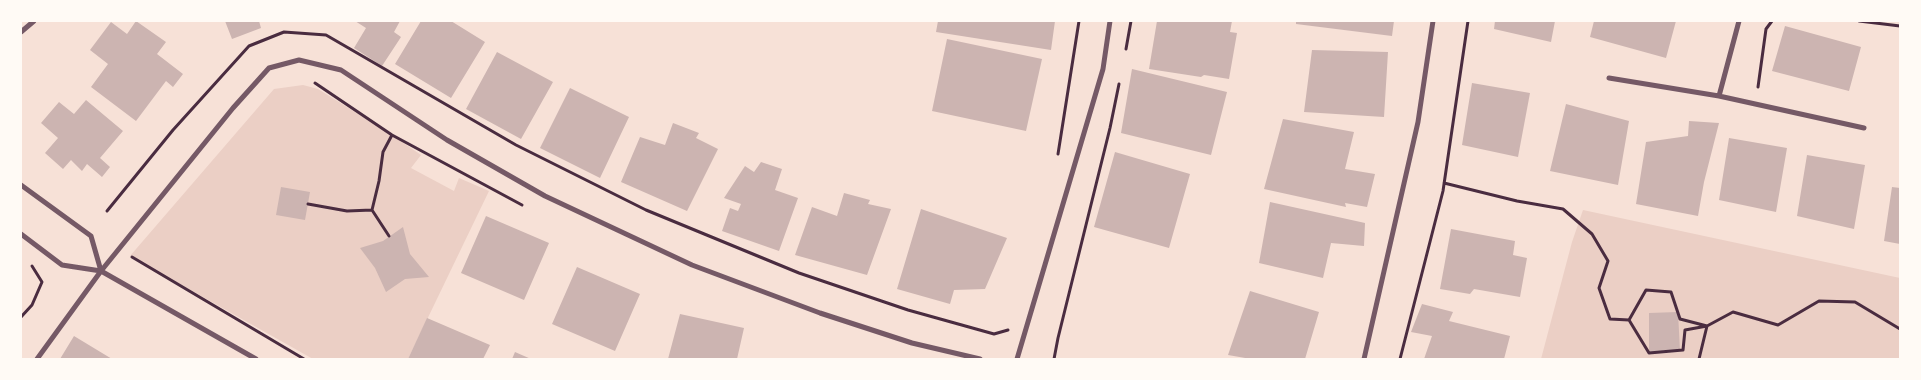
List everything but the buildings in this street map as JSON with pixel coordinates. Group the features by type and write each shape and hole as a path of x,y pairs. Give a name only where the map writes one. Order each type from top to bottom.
{"street":[{"path":"21,32 34,21"},
{"path":"1016,359 1103,69 1110,21"},
{"path":"1364,359 1418,122 1433,21"},
{"path":"1719,96 1739,21"},
{"path":"38,359 101,271 233,108 269,68 298,60 341,70 447,140 544,196 692,265 820,313 893,337 980,359"},
{"path":"1609,78 1719,96 1864,128"},
{"path":"21,185 91,236 101,271"},
{"path":"21,234 62,265 101,271 256,359"}],"path":[{"path":"1057,156 1079,21"},
{"path":"1125,53 1132,21"},
{"path":"1400,359 1444,183 1468,21"},
{"path":"1859,21 1900,26"},
{"path":"107,211 173,130 249,46 284,32 326,35 516,145 646,210 799,273 908,310 994,334 1009,329"},
{"path":"309,79 392,135 383,152 372,210 389,236"},
{"path":"1054,359 1110,128 1119,81"},
{"path":"1444,183 1517,201 1563,209 1592,234 1608,261 1599,288 1610,319 1629,320"},
{"path":"308,204 347,211 372,210"},
{"path":"128,254 304,359"},
{"path":"21,317 32,305 42,282 32,266"},
{"path":"1629,320 1646,290 1671,292 1680,318 1707,326"},
{"path":"1629,320 1649,353 1684,350 1685,330 1707,326 1733,312 1778,325 1818,301 1855,302 1900,328"},
{"path":"1699,359 1707,326"}],"shaded area":[{"path":"303,85 318,89 421,155 411,168 454,191 459,178 489,191 408,359 313,359 130,256 274,89"},
{"path":"1583,210 1900,278 1900,359 1541,359 1572,242"}]}
